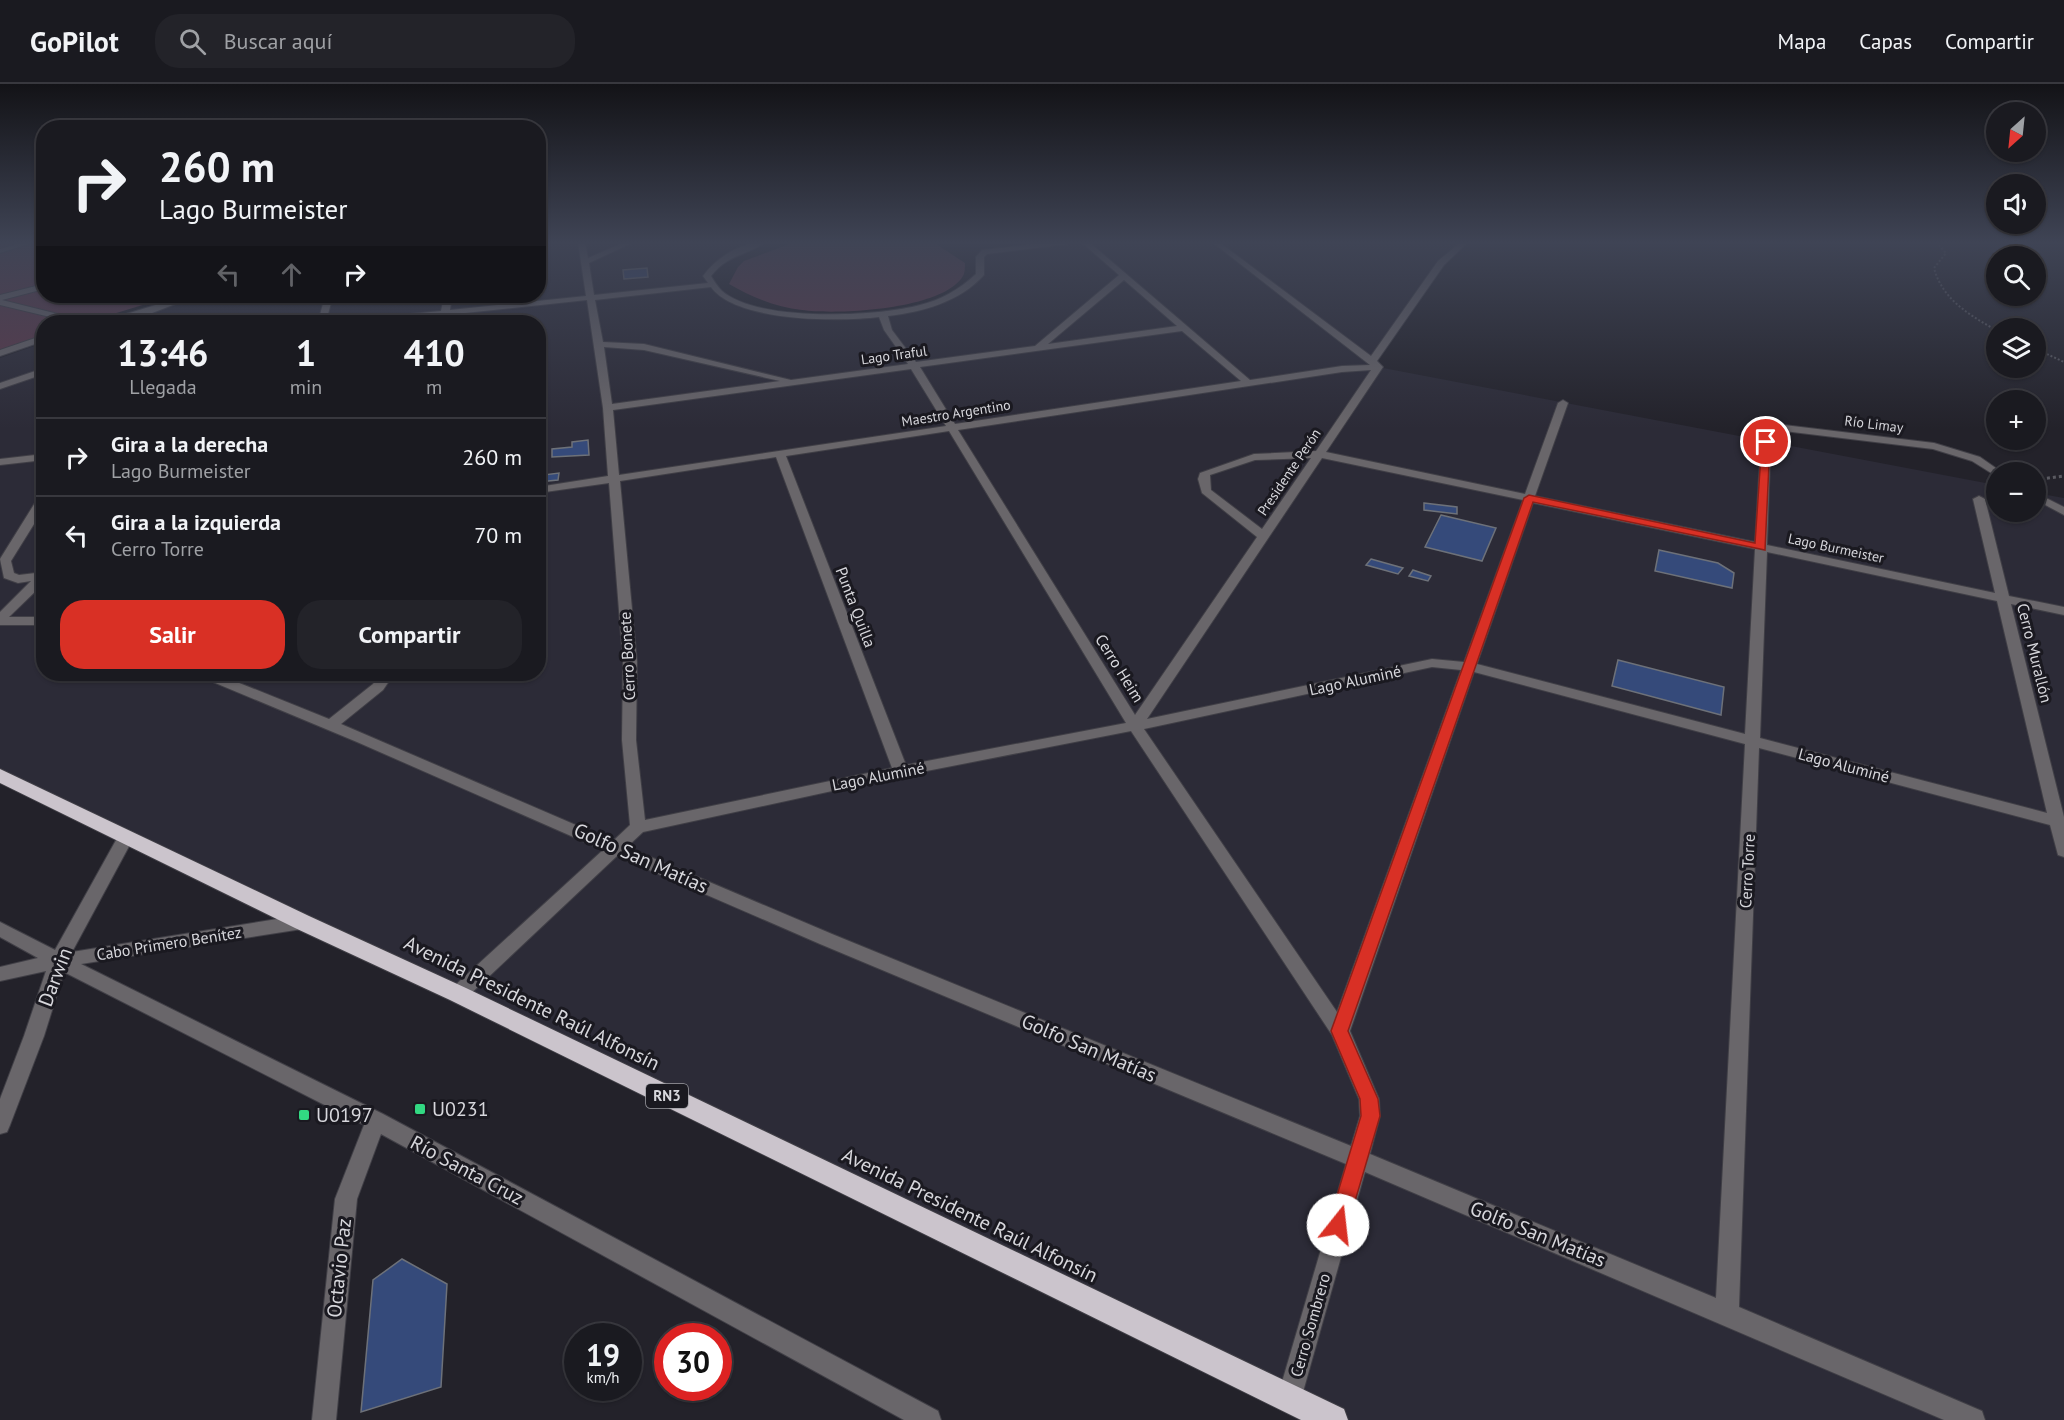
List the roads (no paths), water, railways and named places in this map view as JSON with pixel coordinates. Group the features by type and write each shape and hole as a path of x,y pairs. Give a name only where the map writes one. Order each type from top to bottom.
{"highway":[{"name":"Avenida Presidente Raúl Alfonsín","path":"0,775 302,922 458,994 1333,1420"}],"street":[{"path":"16,304 54,315"},
{"path":"136,315 167,304"},
{"path":"444,314 446,304"},
{"path":"433,315 533,304"},
{"name":"Cerro Bonete","path":"592,304 608,408 630,662 631,767 638,827"},
{"path":"744,304 771,313 838,317 883,315 931,304"},
{"path":"1037,349 1090,304"},
{"path":"1156,304 1248,383"},
{"path":"1297,304 1375,364"},
{"name":"Presidente Perón","path":"1135,726 1319,454 1414,304"},
{"name":"Cerro Heim","path":"883,315 888,330 914,366 1135,726 1340,1031"},
{"name":"Lago Traful","path":"608,408 1183,328"},
{"path":"0,353 36,342"},
{"path":"600,344 644,347 796,382"},
{"name":"Maestro Argentino","path":"546,489 1375,364"},
{"path":"0,386 36,374"},
{"path":"1340,1031 1563,403"},
{"name":"Río Limay","path":"1766,429 1784,428 1935,446 1976,459 1986,466"},
{"name":"Cerro Torre","path":"1727,1312 1766,429"},
{"name":"Punta Quilla","path":"780,454 901,771"},
{"name":"Lago Burmeister","path":"1264,536 1206,491 1203,479 1205,473 1254,457 1319,454 2064,611"},
{"path":"0,462 36,458"},
{"name":"Cerro Murallón","path":"1979,499 2060,822 2064,851"},
{"path":"2046,502 2064,512"},
{"path":"36,511 5,561 8,575 18,579 36,577"},
{"path":"0,620 36,583"},
{"path":"0,620 36,621"},
{"name":"Lago Aluminé","path":"638,827 1432,663 1469,666 2060,822"},
{"name":"Golfo San Matías","path":"224,681 332,724 820,936 1727,1312 1973,1420"},
{"path":"332,724 378,687 382,681"},
{"path":"458,994 638,827"},
{"name":"Darwin","path":"0,1125 34,1036 58,961 126,837"},
{"name":"Cabo Primero Benítez","path":"0,974 58,961 302,922"},
{"name":"Río Santa Cruz","path":"0,929 58,961 376,1121 929,1420"},
{"name":"Cerro Sombrero","path":"1289,1398 1370,1116 1369,1099 1340,1031"},
{"name":"Octavio Paz","path":"324,1420 346,1199 376,1121"}],"place":[{"name":"U0231","path":"420,1109"},
{"name":"U0197","path":"304,1115"}]}
